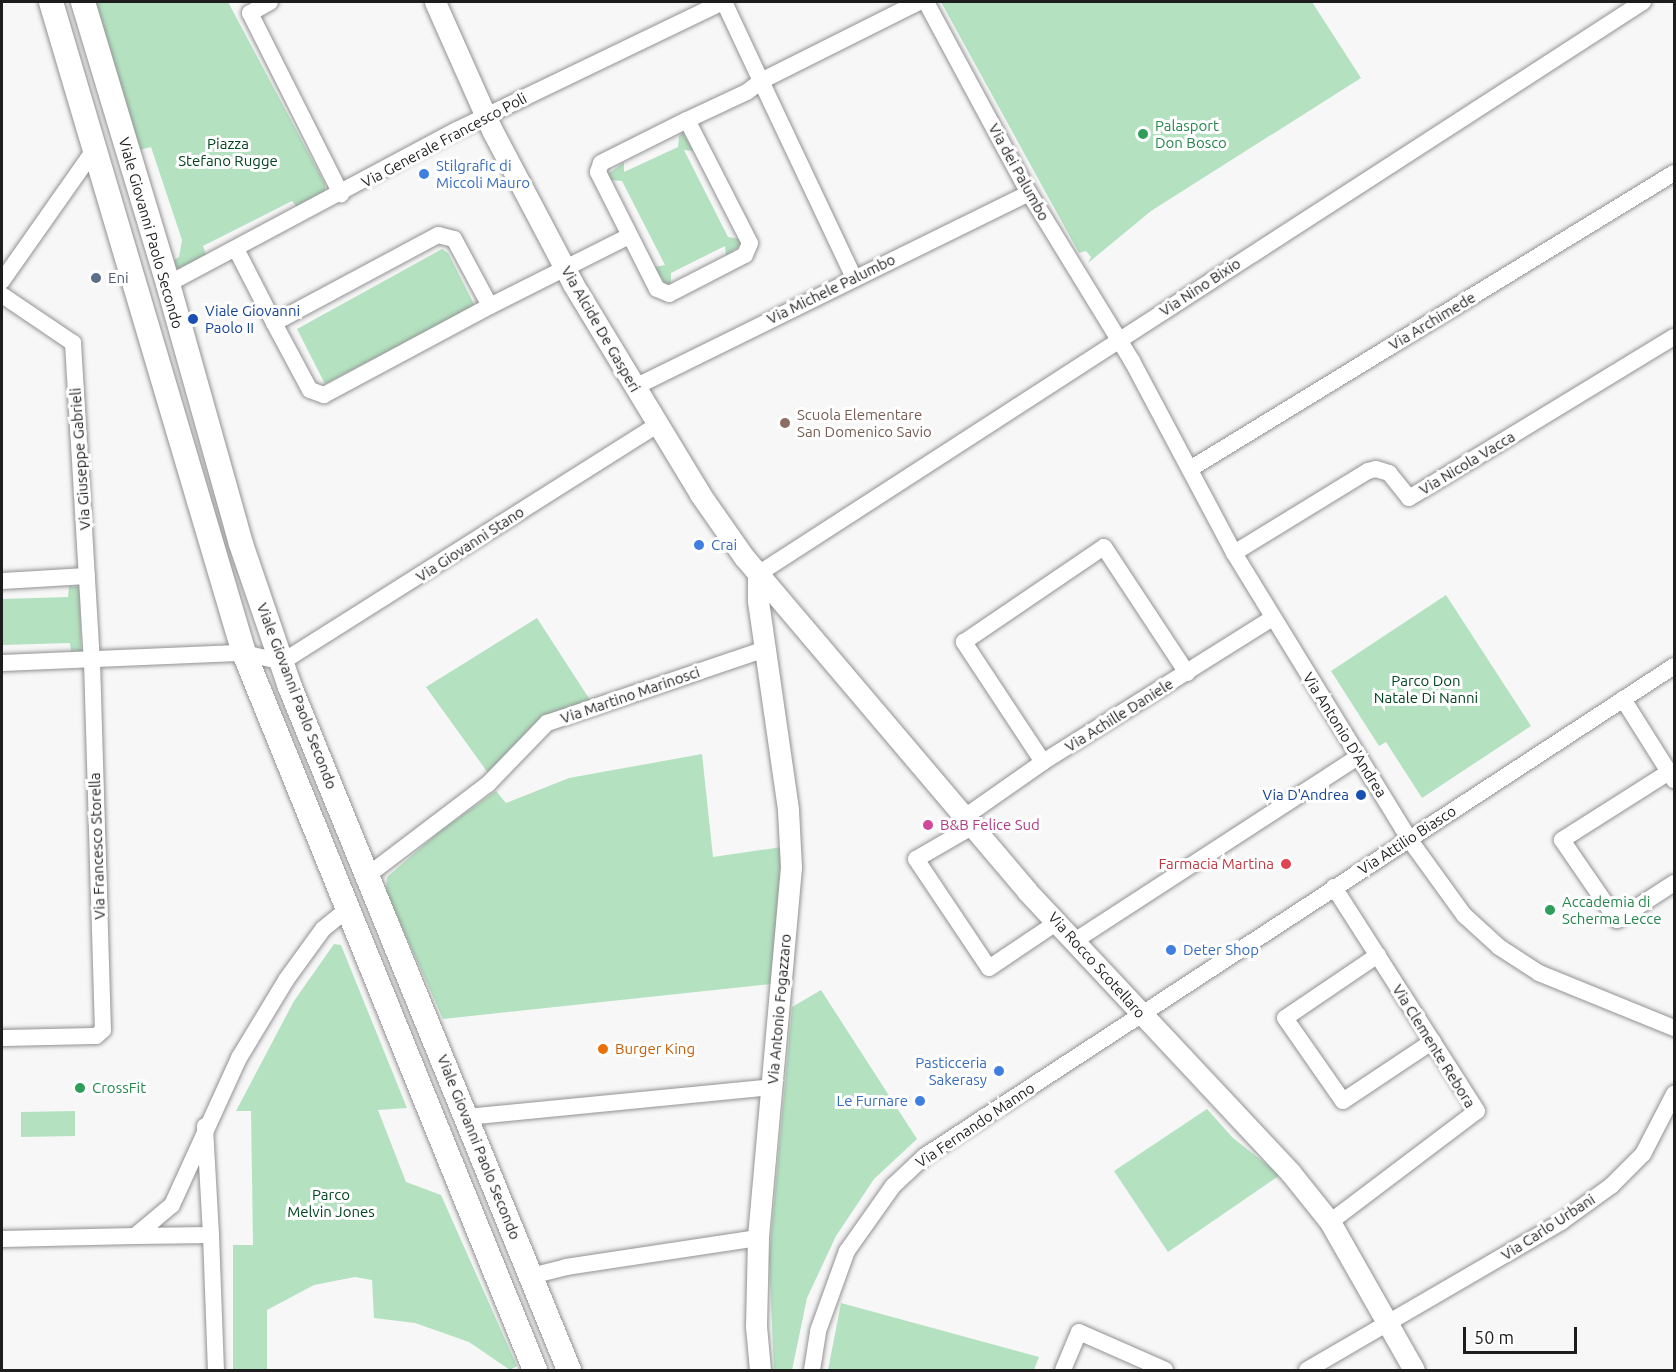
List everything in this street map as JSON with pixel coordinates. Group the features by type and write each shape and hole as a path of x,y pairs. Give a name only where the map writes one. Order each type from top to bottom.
{"main road":[{"name":"Viale Giovanni Paolo Secondo","path":"51,2 244,653 535,1371"},
{"name":"Viale Giovanni Paolo Secondo","path":"83,2 168,284 240,544 282,662 569,1371"},
{"path":"138,294 168,284"}],"street":[{"path":"270,2 250,13 341,194"},
{"name":"Via Alcide De Gasperi","path":"435,2 485,116 565,267 700,494 758,573"},
{"name":"Via Generale Francesco Poli","path":"168,284 485,116 723,2 854,278"},
{"path":"687,120 750,243 745,255 669,294 657,289 629,236 598,172 601,163 687,120 747,92 761,81 919,2"},
{"name":"Via dei Palumbo","path":"926,2 1029,193 1119,339"},
{"name":"Via Nino Bixio","path":"758,573 1644,2"},
{"path":"2,281 94,150"},
{"name":"Via Archimede","path":"1190,469 1674,172"},
{"name":"Via Michele Palumbo","path":"635,387 1029,193"},
{"path":"274,323 438,235 454,239 490,306"},
{"path":"236,249 310,390 324,395 490,306 629,236"},
{"name":"Via Giuseppe Gabrieli","path":"2,295 73,343 92,661"},
{"name":"Via Nicola Vacca","path":"1234,553 1368,471 1376,469 1397,480 1409,498 1674,337"},
{"name":"Via Antonio D'Andrea","path":"1119,339 1234,553 1409,839 1464,915 1499,947 1539,973 1674,1028"},
{"name":"Via Giovanni Stano","path":"282,662 658,424"},
{"path":"1042,762 964,642 1104,547 1187,673"},
{"path":"758,573 765,649"},
{"name":"Via Rocco Scotellaro","path":"758,573 970,820 1027,891 1059,921 1141,1015 1290,1172 1330,1222 1414,1371"},
{"path":"2,581 87,576"},
{"name":"Via Achille Daniele","path":"1059,921 989,968 915,859 970,820 1042,762 1273,618"},
{"name":"Via Martino Marinosci","path":"368,875 488,784 547,723 765,649"},
{"name":"Via Antonio Fogazzaro","path":"760,1371 756,1326 758,1238 791,867 788,810 765,649"},
{"path":"2,663 244,653 282,662"},
{"name":"Via Francesco Storella","path":"2,1038 96,1036 103,1030 92,661"},
{"name":"Via Attilio Biasco","path":"1141,1015 1674,666"},
{"path":"1623,699 1672,776 1562,840 1617,920 1674,883"},
{"path":"1076,940 1358,756"},
{"name":"Via Clemente Rebora","path":"1330,1222 1477,1111 1335,887"},
{"path":"135,1236 172,1205 205,1125 238,1058 286,980 323,929 349,908"},
{"path":"1378,955 1285,1018 1343,1101 1432,1041"},
{"name":"Via Fernando Manno","path":"812,1371 818,1331 847,1251 893,1186 925,1156 1141,1015"},
{"path":"467,1117 772,1087"},
{"name":"Via Carlo Urbani","path":"1307,1371 1561,1222 1611,1186 1643,1154 1674,1094"},
{"path":"205,1125 216,1371"},
{"path":"2,1239 211,1235"},
{"path":"531,1276 566,1267 758,1238"},
{"path":"1063,1371 1078,1332 1165,1371"}],"green space":[{"name":"Piazza Stefano Rugge","path":"96,2 228,2 325,184 325,194 297,207 292,201 203,246 206,255 179,269 175,266 173,261 179,257 182,240 151,147 139,150"},
{"name":"Palasport Don Bosco","path":"941,2 1312,2 1361,78 1151,211 1088,263 1091,257 1086,251 1079,253"},
{"path":"683,133 694,151 684,150 728,237 739,239 742,244 726,256 725,246 671,273 671,283 666,285 654,267 665,265 622,181 610,180 608,174 624,162 624,172 678,147 679,136"},
{"path":"442,249 448,253 475,306 325,384 297,329"},
{"path":"69,586 80,587 81,652 71,651 70,643 2,645 2,599 68,597"},
{"name":"Parco Don Natale Di Nanni","path":"1446,595 1531,726 1422,798 1386,742 1379,746 1331,671"},
{"path":"537,618 590,700 488,773 426,687"},
{"path":"702,754 713,857 782,847 772,984 443,1019 386,891 387,877 439,832 496,791 506,803 569,778"},
{"name":"Parco Melvin Jones","path":"334,944 341,945 407,1108 378,1110 406,1182 441,1195 517,1366 510,1370 469,1342 415,1323 374,1318 372,1280 355,1277 314,1285 267,1310 267,1370 233,1370 233,1245 253,1245 251,1111 236,1111 294,1001"},
{"path":"821,990 917,1139 874,1179 836,1236 807,1298 792,1370 774,1370 769,1258 792,1007"},
{"path":"1207,1109 1233,1138 1280,1175 1168,1252 1114,1171"},
{"path":"75,1111 75,1136 21,1137 21,1112"},
{"path":"841,1303 1039,1357 1034,1370 828,1370"}],"place":[{"name":"Palasport Don Bosco","path":"1143,134"},
{"name":"Stilgrafic di Miccoli Mauro","path":"424,174"},
{"name":"Eni","path":"96,278"},
{"name":"Viale Giovanni Paolo II","path":"193,319"},
{"name":"Scuola Elementare San Domenico Savio","path":"785,423"},
{"name":"Crai","path":"699,545"},
{"name":"Via D'Andrea","path":"1361,795"},
{"name":"B&B Felice Sud","path":"928,825"},
{"name":"Farmacia Martina","path":"1286,864"},
{"name":"Accademia di Scherma Lecce","path":"1550,910"},
{"name":"Deter Shop","path":"1171,950"},
{"name":"Burger King","path":"603,1049"},
{"name":"Pasticceria Sakerasy","path":"999,1071"},
{"name":"CrossFit","path":"80,1088"},
{"name":"Le Furnare","path":"920,1101"}]}
